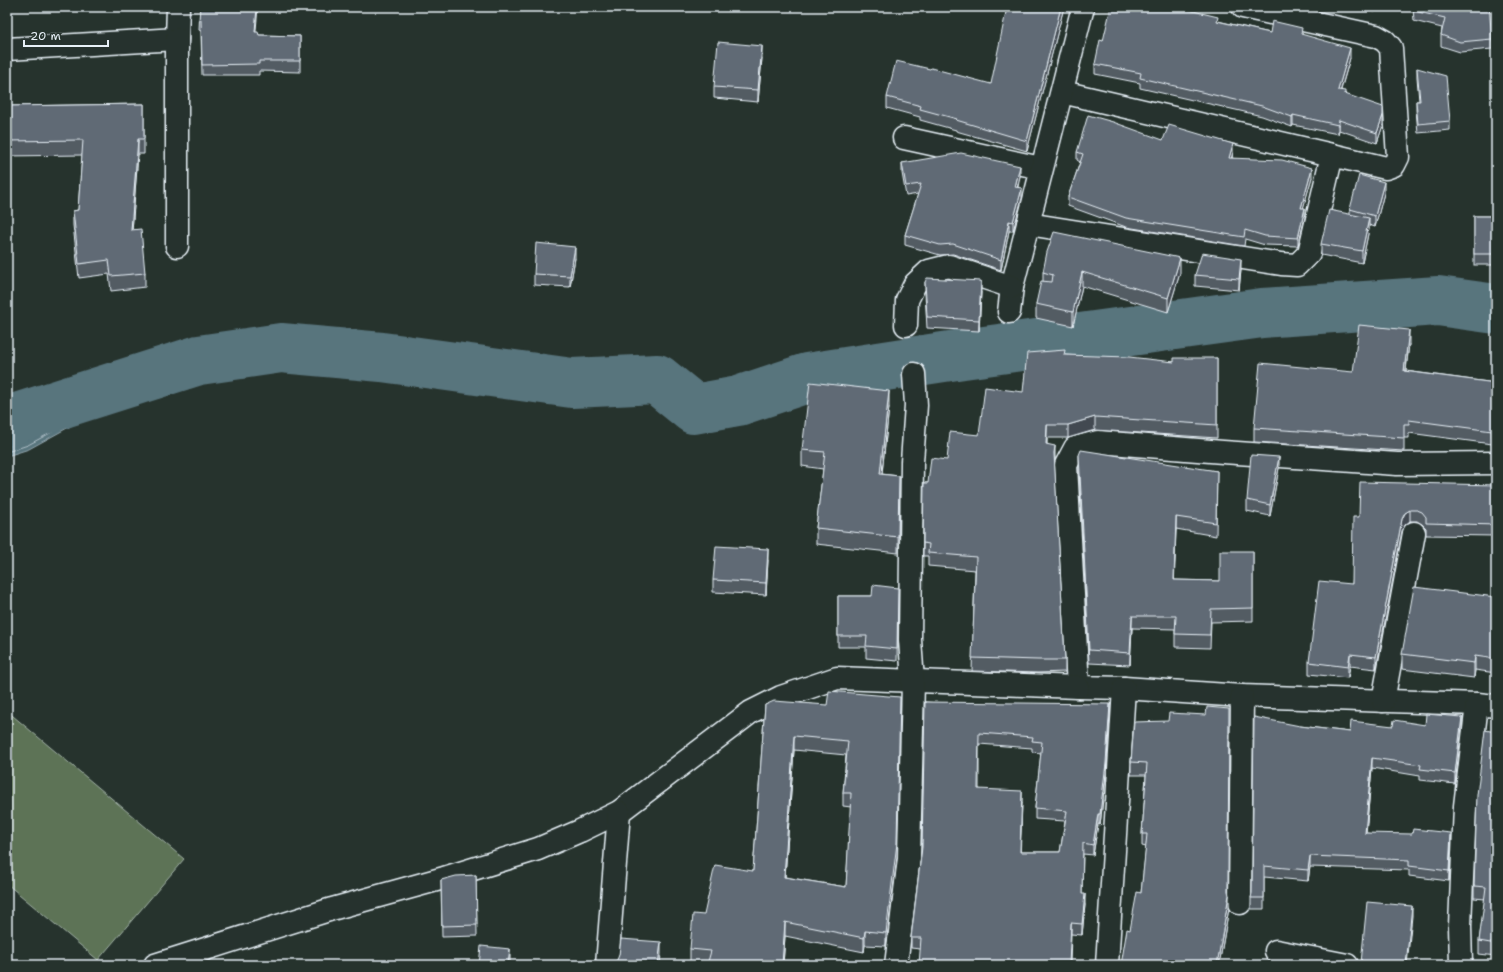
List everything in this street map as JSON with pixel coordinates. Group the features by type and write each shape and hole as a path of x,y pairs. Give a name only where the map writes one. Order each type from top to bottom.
{"street":[{"path":"177,246 178,7"},
{"path":"1009,312 1012,287 1083,7"},
{"path":"1062,92 1386,168 1394,165 1398,157 1391,48 1385,41 1376,36 1243,7"},
{"path":"7,49 177,39"},
{"path":"904,138 1042,168"},
{"path":"1028,224 1281,264 1297,264 1309,253 1332,155"},
{"path":"906,325 907,300 915,284 929,271 949,266 1012,287"},
{"path":"896,965 909,858 913,681 910,640 912,462 916,405 914,374"},
{"path":"1078,687 1066,465 1076,448 1098,442 1397,464 1496,463"},
{"path":"1383,701 1414,533"},
{"path":"155,965 332,909 444,878 538,849 619,812 751,712 780,697 838,678 1124,688 1242,696 1486,705 1465,806 1460,926 1461,965"},
{"path":"1107,965 1124,688"},
{"path":"1240,903 1242,696"},
{"path":"607,965 619,812"},
{"path":"1276,951 1347,965"}],"green space":[{"path":"7,711 184,859 98,960 7,884"}],"water":[{"path":"184,352 199,360 187,383 153,390 111,404 29,449 7,456 7,396"}],"building":[{"path":"200,7 257,7 255,32 258,32 259,35 300,36 300,61 259,61 259,64 202,65 201,20 199,20"},
{"path":"1007,7 1061,7 1027,141 920,109 921,106 887,97 896,61 931,68 991,84"},
{"path":"1111,7 1177,7 1218,17 1217,21 1270,33 1272,21 1302,28 1301,34 1350,48 1338,90 1345,91 1345,94 1383,107 1383,115 1377,133 1339,120 1338,125 1293,115 1292,117 1262,106 1140,78 1141,73 1095,64 1100,40 1103,41"},
{"path":"1414,7 1472,7 1472,9 1489,7 1492,39 1460,42 1441,35 1445,18 1414,11"},
{"path":"718,42 762,46 758,90 714,87"},
{"path":"1417,68 1446,76 1450,121 1418,124 1416,101 1420,101"},
{"path":"144,104 144,139 138,139 131,230 141,229 145,273 111,276 109,260 79,264 73,211 78,210 83,140 7,141 7,106"},
{"path":"1088,115 1113,122 1163,140 1169,125 1233,144 1229,158 1282,160 1312,168 1301,208 1305,208 1298,238 1265,236 1245,230 1244,237 1126,218 1068,197 1083,154 1077,152"},
{"path":"961,153 1020,166 1015,187 1022,188 1013,222 1009,221 1001,260 953,244 940,245 905,235 921,184 906,186 902,163"},
{"path":"1359,175 1384,182 1375,216 1350,209"},
{"path":"1329,210 1369,218 1362,251 1321,244"},
{"path":"1474,216 1496,216 1496,254 1474,254"},
{"path":"1054,232 1180,258 1168,298 1082,272 1073,312 1036,304 1041,281 1052,282 1053,275 1043,272 1047,252"},
{"path":"536,243 575,247 570,276 534,274"},
{"path":"1202,253 1241,259 1239,279 1195,275"},
{"path":"927,278 981,281 979,320 927,317 925,282"},
{"path":"1359,325 1409,330 1404,371 1496,383 1496,438 1492,437 1492,431 1409,420 1409,424 1404,424 1404,438 1254,428 1260,363 1353,372"},
{"path":"1065,350 1064,355 1129,357 1174,362 1174,358 1217,358 1217,425 1095,417 1068,425 1047,425 1046,444 1055,446 1054,453 1065,660 972,658 976,557 928,553 929,544 923,543 924,483 928,483 931,458 947,460 950,432 979,435 985,387 1023,392 1027,353"},
{"path":"810,382 889,391 880,474 899,476 898,537 816,528 825,452 802,450"},
{"path":"1081,450 1217,471 1216,523 1176,517 1174,580 1220,581 1220,551 1253,551 1253,608 1211,609 1210,635 1175,634 1176,616 1132,616 1130,653 1089,650 1079,455"},
{"path":"1251,455 1279,457 1270,505 1247,500"},
{"path":"1360,482 1496,485 1496,525 1426,523 1426,517 1422,512 1410,510 1405,513 1402,519 1376,657 1350,654 1348,667 1309,662 1319,581 1352,584 1353,517 1359,517"},
{"path":"716,546 768,549 766,583 713,580"},
{"path":"873,585 898,588 897,649 866,646 867,636 838,636 838,596 872,596"},
{"path":"1414,587 1496,597 1496,659 1475,656 1474,663 1402,654"},
{"path":"829,691 900,697 897,843 886,933 865,931 864,938 785,922 782,965 707,965 711,951 690,949 693,914 704,915 715,865 753,871 765,705 774,701 827,705","holes":["794,736 848,741 843,793 851,793 846,887 784,877"]},
{"path":"925,702 1110,704 1106,763 1100,814 1098,814 1093,845 1083,843 1082,894 1085,894 1082,924 1071,923 1069,965 919,965 921,938 911,938 922,847","holes":["979,733 1033,737 1032,741 1042,742 1035,808 1067,811 1060,852 1020,852 1022,791 978,789"]},
{"path":"1207,707 1229,709 1229,895 1217,965 1121,965 1127,929 1130,930 1137,892 1141,893 1147,834 1142,834 1147,763 1131,762 1134,722 1168,721 1169,713 1206,715"},
{"path":"1426,714 1462,717 1455,773 1420,769 1421,765 1372,758 1365,833 1412,834 1413,829 1451,833 1449,871 1409,866 1409,860 1310,856 1308,870 1264,866 1264,898 1251,898 1254,717 1300,726 1350,732 1351,721 1393,726 1394,720 1425,725"},
{"path":"1485,730 1496,732 1496,944 1479,941 1486,887 1474,886 1477,795"},
{"path":"476,875 477,925 442,926 441,880 456,876"},
{"path":"1367,902 1412,906 1406,965 1353,965 1356,963 1361,963"},
{"path":"621,939 661,942 658,965 611,965 617,960 619,955"},
{"path":"481,946 510,949 508,965 479,965"},
{"path":"1316,961 1337,965 1316,965"}],"waterway":[{"path":"7,421 199,360 281,348 382,357 572,383 657,379 694,409 738,401 807,378 963,354 1262,313 1438,301 1496,309"}]}
